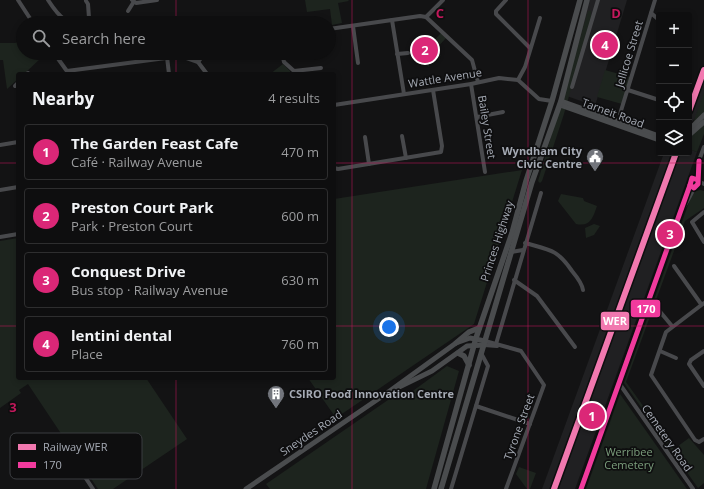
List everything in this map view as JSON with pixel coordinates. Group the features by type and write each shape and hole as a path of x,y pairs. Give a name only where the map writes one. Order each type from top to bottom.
{"highway":[{"path":"580,1 586,2"},
{"name":"Princes Highway","path":"434,489 476,338 508,244 526,181 552,101 580,1"},
{"name":"Princes Highway","path":"441,489 532,182 560,102 586,2"},
{"path":"552,101 560,102"},
{"path":"526,181 532,182"},
{"path":"508,244 516,238"},
{"path":"456,343 469,332 479,328"},
{"path":"458,353 464,356 469,365"}],"main road":[{"name":"Tarneit Road","path":"560,102 655,136"},
{"path":"692,129 697,127 704,115"},
{"path":"692,132 704,122"},
{"path":"476,338 484,343"},
{"name":"Sneydes Road","path":"246,489 387,393 456,343 466,339 476,338"},
{"name":"Sneydes Road","path":"387,393 432,371 467,346 484,343"}],"street":[{"path":"18,0 28,16"},
{"path":"48,0 58,16"},
{"path":"128,11 133,1 157,0"},
{"path":"426,17 443,0"},
{"path":"506,0 496,11 496,14 530,48"},
{"path":"572,87 598,0"},
{"name":"Jellicoe Street","path":"620,114 655,0"},
{"path":"86,1 88,4 89,16"},
{"path":"586,2 596,6"},
{"path":"651,13 656,17"},
{"path":"336,28 420,16 426,17 472,60 478,82"},
{"path":"540,18 525,67 518,80 539,99 552,101"},
{"path":"392,20 404,94"},
{"path":"353,26 358,63"},
{"path":"398,54 408,53"},
{"path":"59,60 67,72"},
{"path":"75,72 154,60"},
{"path":"167,60 169,72"},
{"path":"192,60 198,62 206,72"},
{"path":"284,60 294,71 321,68"},
{"name":"Wattle Avenue","path":"336,105 471,84 499,78 518,80"},
{"name":"Bailey Street","path":"471,84 485,172"},
{"path":"336,168 441,152 442,146 433,90"},
{"path":"628,90 656,99"},
{"path":"477,117 503,112"},
{"path":"402,136 406,158"},
{"path":"365,137 369,164"},
{"path":"0,145 16,142"},
{"path":"581,489 682,211 691,179 704,147"},
{"path":"682,211 696,187 698,181 699,161"},
{"path":"691,179 695,178 704,184"},
{"path":"690,185 704,188"},
{"path":"0,190 16,187"},
{"path":"498,345 498,334 540,193"},
{"path":"704,212 692,222 704,242"},
{"path":"0,237 16,234"},
{"name":"Princes Highway","path":"516,238 551,250 561,256 580,282 583,290"},
{"name":"Princes Highway","path":"511,252 523,250"},
{"path":"674,266 703,303 666,332 651,374 652,378 695,440 698,442 704,439"},
{"path":"514,280 537,296 575,346"},
{"path":"658,308 672,326"},
{"name":"Tyrone Street","path":"484,343 498,345 522,352 544,385 506,489"},
{"path":"704,350 691,360 689,364 704,386"},
{"path":"660,351 676,358"},
{"path":"451,489 488,363 481,353"},
{"name":"Cemetery Road","path":"618,385 693,489"},
{"path":"476,406 530,424"},
{"path":"86,479 93,489"}],"shaded area":[{"path":"589,0 627,0 595,106 564,95"},
{"path":"704,65 704,106 699,115 692,121 692,99"},
{"path":"692,150 697,152 575,489 542,489 663,156 692,156"}],"green space":[{"path":"305,0 349,1 338,3 342,23 336,24 336,16 331,16 330,9 307,12"},
{"path":"588,11 591,11 591,17 564,114 542,181 540,183 538,181"},
{"path":"441,33 446,38 435,50 441,56 428,58 429,67 414,55 413,48 425,36 425,41 430,45"},
{"path":"0,43 15,43 16,60 39,60 26,72 16,72 16,81 7,89 3,60 0,60"},
{"path":"283,64 290,71 290,72 273,72"},
{"path":"605,70 630,77 622,104 597,97"},
{"path":"704,93 704,134 697,152 692,150 692,126"},
{"path":"522,170 474,324 336,418 309,380 336,380 336,199"},
{"path":"696,191 704,191 704,208 685,221 626,382 674,449 689,438 704,455 704,483 698,488 624,383 691,197"},
{"path":"561,194 583,198 584,201 597,206 588,223 581,225 576,224 558,201"},
{"path":"594,224 600,226 594,235 586,238 585,228"},
{"path":"16,238 16,380 147,380 187,439 142,469 142,433 61,433 28,384 19,390 21,393 0,408 0,241"},
{"path":"447,366 459,371 426,489 270,489 266,484 388,400 406,396"},
{"name":"Werribee Cemetery","path":"620,394 687,489 586,489"},
{"path":"519,467 536,473 530,489 527,489 516,474"},
{"path":"91,479 128,479 113,489 98,489"}],"rail line":[{"name":"WER","path":"692,103 704,70"},
{"name":"WER","path":"554,489 675,156"}],"transit line":[{"name":"170","path":"698,180 692,178 690,185 694,188 698,184 699,161"},
{"name":"170","path":"581,489 690,185"}],"place":[{"name":"lentini dental","path":"605,45"},
{"name":"Preston Court Park","path":"425,50"},
{"name":"Wyndham City Civic Centre","path":"595,172"},
{"name":"Conquest Drive","path":"670,234"},
{"name":"CSIRO Foođ Innovation Centre","path":"276,409"},
{"name":"The Garden Feast Cafe","path":"592,416"}]}
